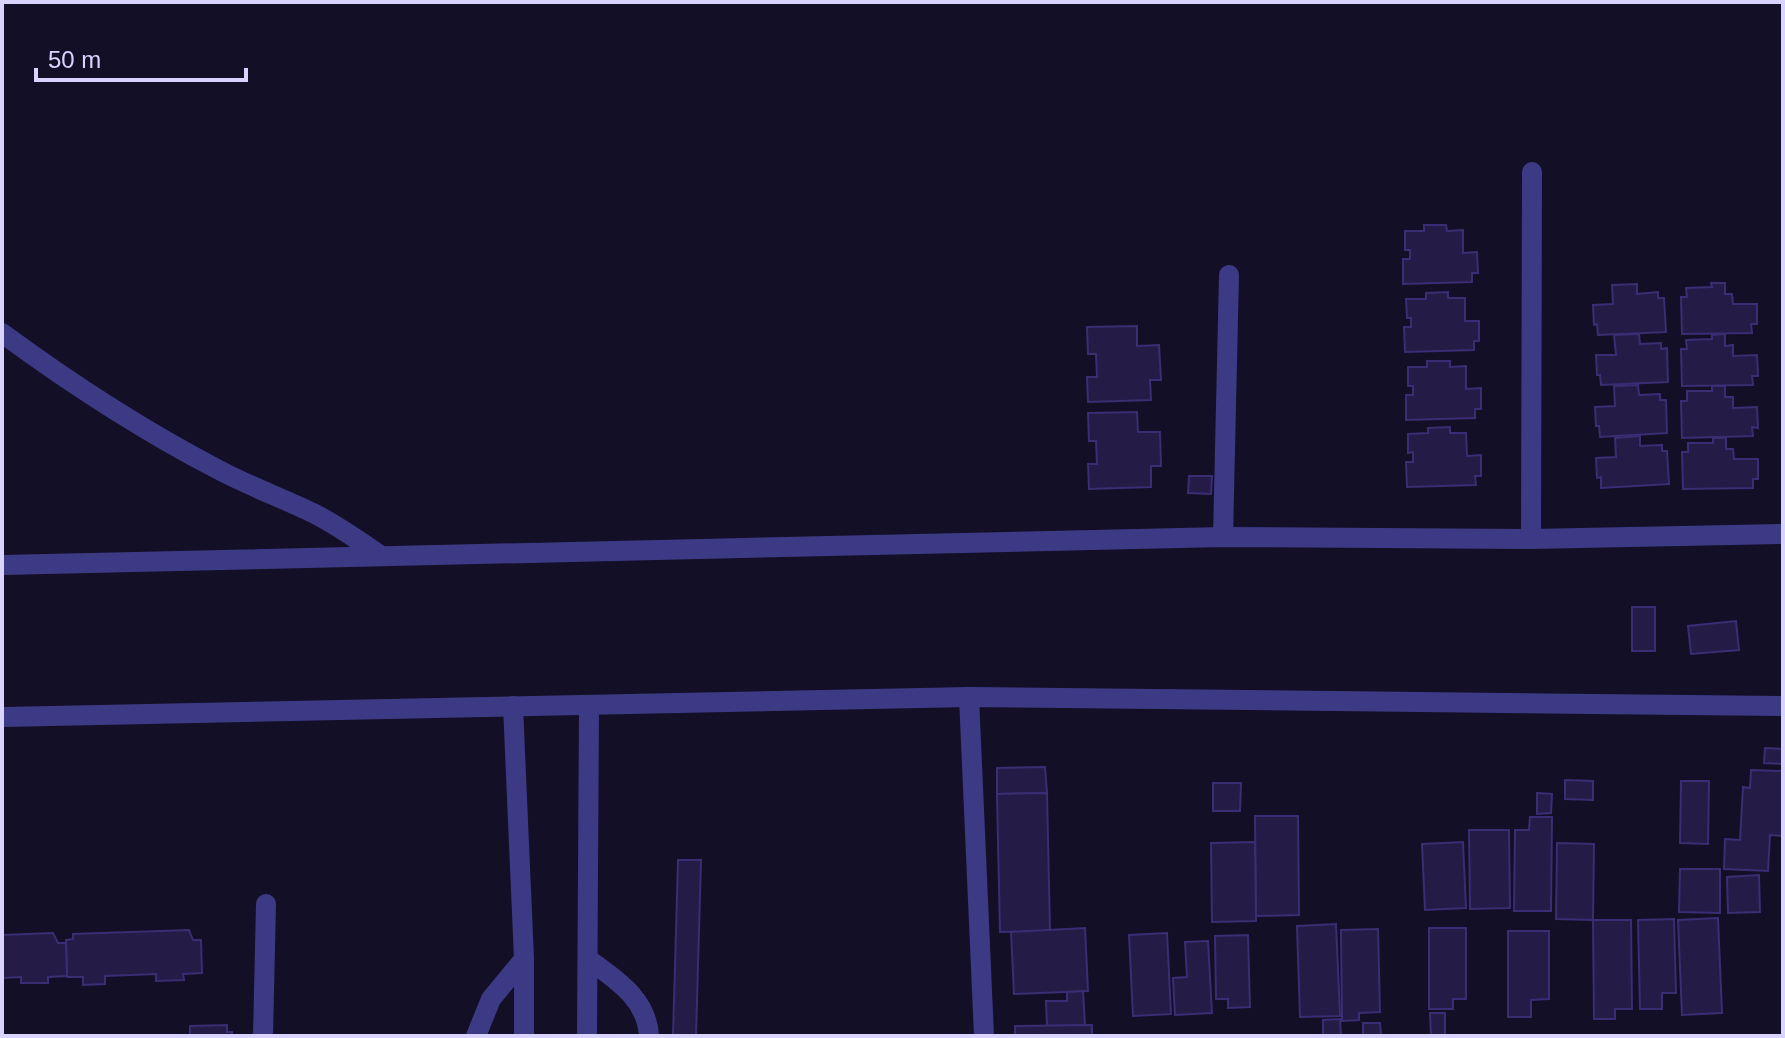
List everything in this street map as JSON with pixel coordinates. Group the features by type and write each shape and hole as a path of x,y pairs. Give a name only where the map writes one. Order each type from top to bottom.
{"street":[{"path":"1531,539 1532,172"},
{"path":"1223,537 1229,275"},
{"path":"2,333 75,384 185,451 258,490 348,532 380,555"},
{"path":"2,565 1223,537 1531,539 1783,534"},
{"path":"969,697 984,1036"},
{"path":"2,717 969,697 1783,706"},
{"path":"587,1036 589,705"},
{"path":"513,706 524,959 524,1036"},
{"path":"263,1036 266,904"},
{"path":"476,1036 491,999 524,959"},
{"path":"588,959 634,995 644,1012 649,1036"}],"building":[{"path":"1424,225 1446,225 1447,231 1463,230 1463,253 1477,252 1478,273 1472,273 1472,282 1403,284 1403,259 1410,259 1410,250 1405,250 1405,231 1424,231"},
{"path":"1711,283 1725,283 1725,294 1732,294 1733,304 1757,304 1757,324 1751,324 1752,333 1682,334 1681,297 1687,297 1686,288 1712,287"},
{"path":"1637,284 1637,294 1658,292 1658,298 1664,298 1666,332 1598,335 1593,305 1613,304 1612,285"},
{"path":"1448,292 1448,298 1465,298 1465,321 1479,321 1479,341 1474,341 1474,350 1405,352 1404,327 1411,327 1406,299 1426,299 1426,293"},
{"path":"1137,326 1137,346 1159,345 1161,380 1150,380 1151,400 1088,402 1087,377 1097,377 1096,354 1088,354 1087,327"},
{"path":"1639,334 1640,344 1661,343 1661,349 1667,348 1668,382 1601,385 1596,355 1616,355 1614,335"},
{"path":"1725,334 1725,346 1733,345 1733,356 1757,355 1758,376 1752,376 1753,385 1682,386 1681,349 1687,349 1686,340 1712,339 1712,335"},
{"path":"1427,361 1450,361 1450,367 1466,366 1466,389 1481,388 1481,409 1475,409 1475,418 1406,420 1406,395 1413,395 1413,386 1408,386 1408,367 1427,367"},
{"path":"1638,385 1639,395 1660,394 1660,400 1666,400 1667,433 1600,437 1595,407 1615,406 1614,386"},
{"path":"1712,386 1725,386 1725,397 1733,397 1733,408 1757,407 1758,428 1752,427 1753,436 1682,438 1681,401 1687,401 1687,391 1712,391"},
{"path":"1137,412 1138,432 1160,432 1161,466 1151,466 1151,487 1089,489 1088,464 1097,464 1096,441 1089,441 1088,413"},
{"path":"1450,427 1450,433 1466,433 1467,456 1481,455 1481,476 1475,476 1476,485 1407,487 1406,462 1413,462 1413,452 1408,453 1408,434 1428,433 1428,428"},
{"path":"1640,436 1640,446 1662,445 1662,451 1667,451 1669,484 1601,488 1596,458 1616,457 1615,438"},
{"path":"1713,438 1726,438 1726,449 1733,449 1734,459 1758,459 1758,479 1753,479 1753,488 1683,489 1682,452 1688,452 1688,443 1713,443"},
{"path":"1189,476 1212,476 1211,494 1188,493"},
{"path":"1632,607 1655,607 1655,651 1632,651"},
{"path":"1736,621 1739,650 1691,654 1688,626"},
{"path":"1765,748 1783,749 1783,764 1764,763"},
{"path":"1045,767 1047,793 997,794 997,768"},
{"path":"1751,770 1783,771 1783,836 1770,835 1768,871 1724,869 1725,839 1740,840 1743,787 1750,788"},
{"path":"1565,780 1593,781 1593,800 1565,799"},
{"path":"1681,781 1709,781 1708,844 1680,843"},
{"path":"1213,783 1241,783 1240,811 1213,811"},
{"path":"1047,793 1050,931 1000,932 997,794"},
{"path":"1537,793 1552,794 1551,813 1537,814"},
{"path":"1255,816 1298,816 1299,915 1256,916"},
{"path":"1530,817 1552,817 1551,911 1514,911 1515,830 1529,830"},
{"path":"1469,830 1509,830 1510,908 1470,909"},
{"path":"1255,842 1256,921 1212,922 1211,843"},
{"path":"1463,842 1466,908 1425,910 1422,844"},
{"path":"1557,843 1594,844 1593,920 1556,919"},
{"path":"678,860 701,860 696,1036 673,1036"},
{"path":"1680,869 1720,869 1720,913 1679,912"},
{"path":"1759,875 1760,912 1728,913 1727,877"},
{"path":"1718,918 1722,1013 1682,1015 1678,920"},
{"path":"1674,919 1676,993 1662,993 1662,1009 1640,1009 1638,920"},
{"path":"1593,920 1631,920 1632,1009 1615,1009 1615,1019 1594,1019"},
{"path":"1336,924 1340,1016 1300,1017 1297,926"},
{"path":"1085,928 1088,991 1014,994 1011,932"},
{"path":"1429,928 1466,928 1466,999 1453,999 1453,1009 1429,1009"},
{"path":"1378,929 1380,1012 1359,1013 1359,1020 1342,1021 1341,930"},
{"path":"189,930 193,940 201,940 202,973 183,974 184,980 156,981 156,974 105,976 105,984 83,985 83,977 67,977 66,940 73,939 73,934"},
{"path":"1508,931 1549,931 1549,999 1531,1000 1531,1017 1508,1017"},
{"path":"53,933 58,943 66,943 67,976 48,977 48,983 21,983 21,977 2,978 2,935"},
{"path":"1167,933 1171,1014 1133,1016 1129,935"},
{"path":"1248,935 1250,1007 1228,1008 1228,999 1216,999 1215,936"},
{"path":"1208,941 1212,1013 1175,1015 1173,978 1187,977 1185,942"},
{"path":"1083,991 1085,1025 1047,1026 1046,1001 1067,1001 1067,992"},
{"path":"1430,1013 1445,1013 1445,1036 1431,1036"},
{"path":"1340,1019 1341,1036 1323,1036 1323,1020"},
{"path":"1363,1023 1380,1023 1381,1036 1363,1036"},
{"path":"227,1025 227,1032 232,1032 232,1036 190,1036 190,1026"},
{"path":"1092,1025 1092,1036 1015,1036 1015,1026"}]}
